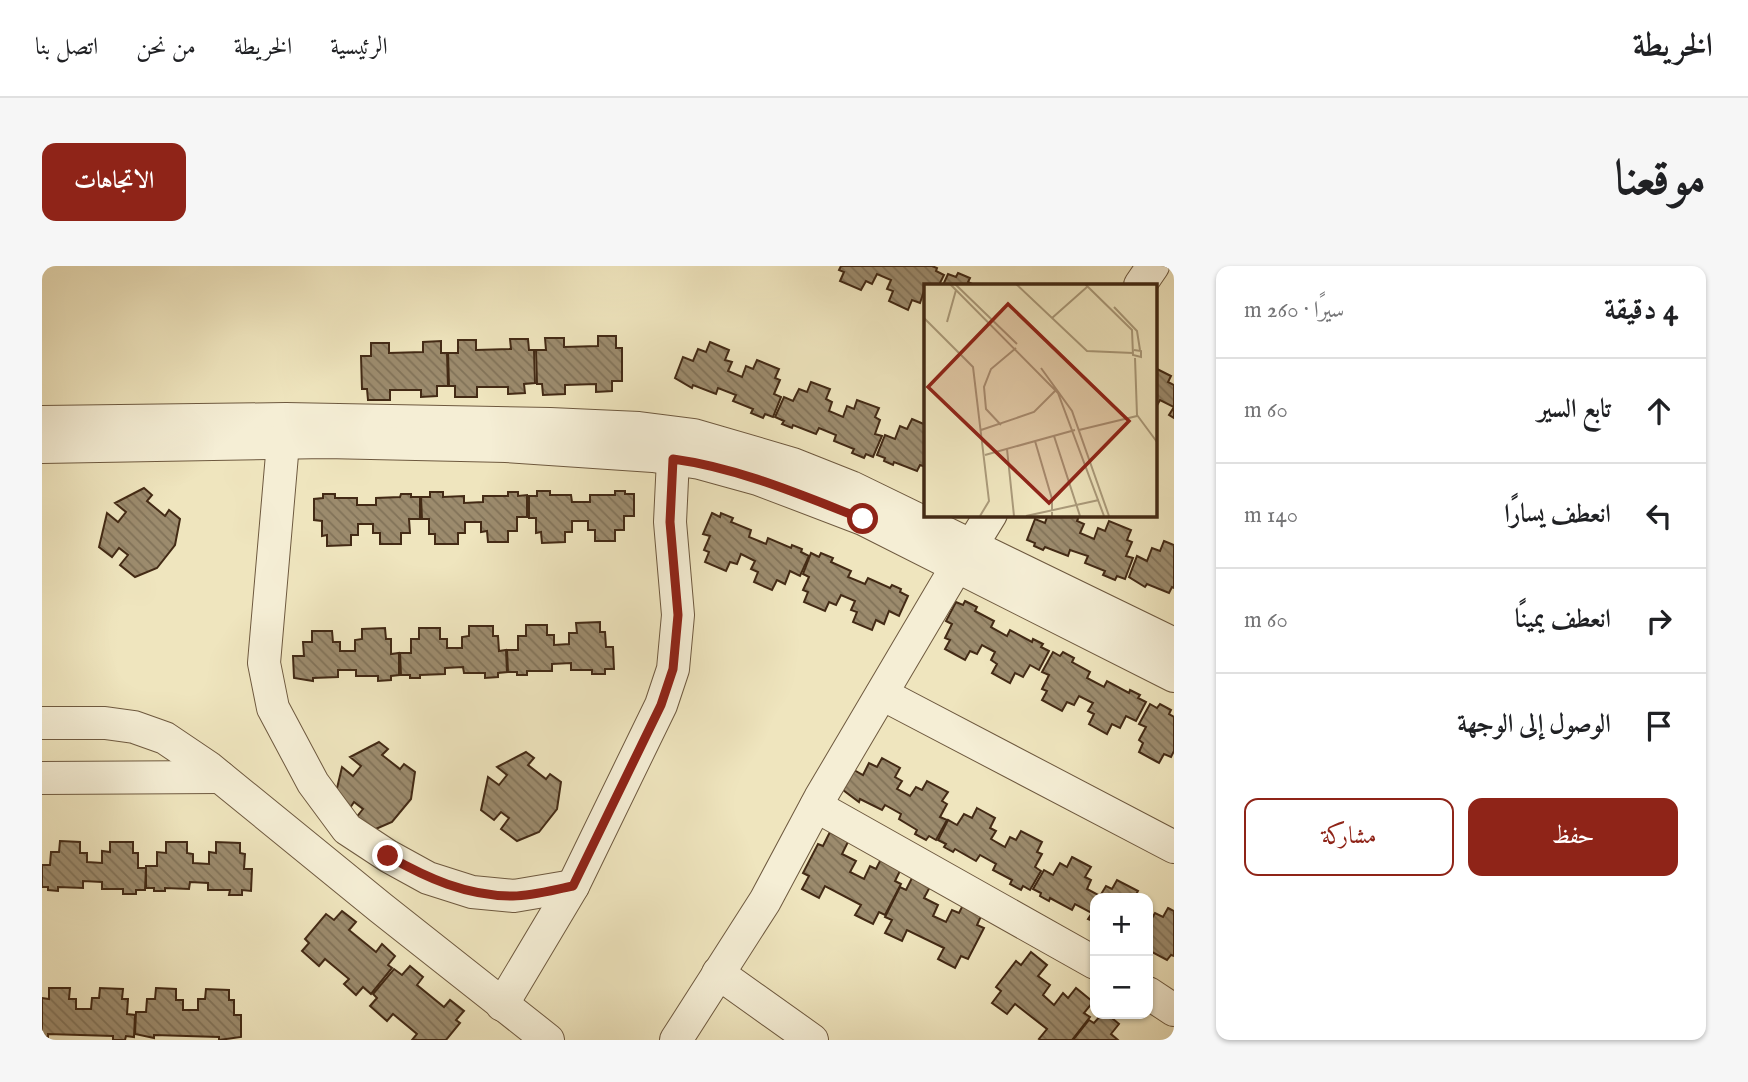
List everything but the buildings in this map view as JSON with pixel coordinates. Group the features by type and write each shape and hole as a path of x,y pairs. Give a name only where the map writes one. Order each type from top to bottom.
{"street":[{"path":"1141,284 1153,266"},
{"path":"42,422 286,419 550,424 639,428 694,435 793,464 851,487 1174,676"},
{"path":"42,447 326,442 506,446 700,463 770,484 965,555 1174,644"},
{"path":"283,443 264,663 272,708 313,783 347,829 428,878 472,892 514,896 573,886"},
{"path":"502,1005 573,886 661,705 673,669 678,615 670,522 673,459"},
{"path":"676,1040 765,901 816,806 990,516"},
{"path":"882,694 1174,847"},
{"path":"42,723 105,723 134,727 165,738 220,777 548,1040"},
{"path":"42,778 220,777"},
{"path":"816,806 1090,960"},
{"path":"718,973 812,1040"},
{"path":"1153,996 1174,1010"}],"route":[{"path":"388,856 428,878 472,892 514,896 573,886 661,705 673,669 678,615 670,522 673,459 700,463 758,479 863,519"}]}
